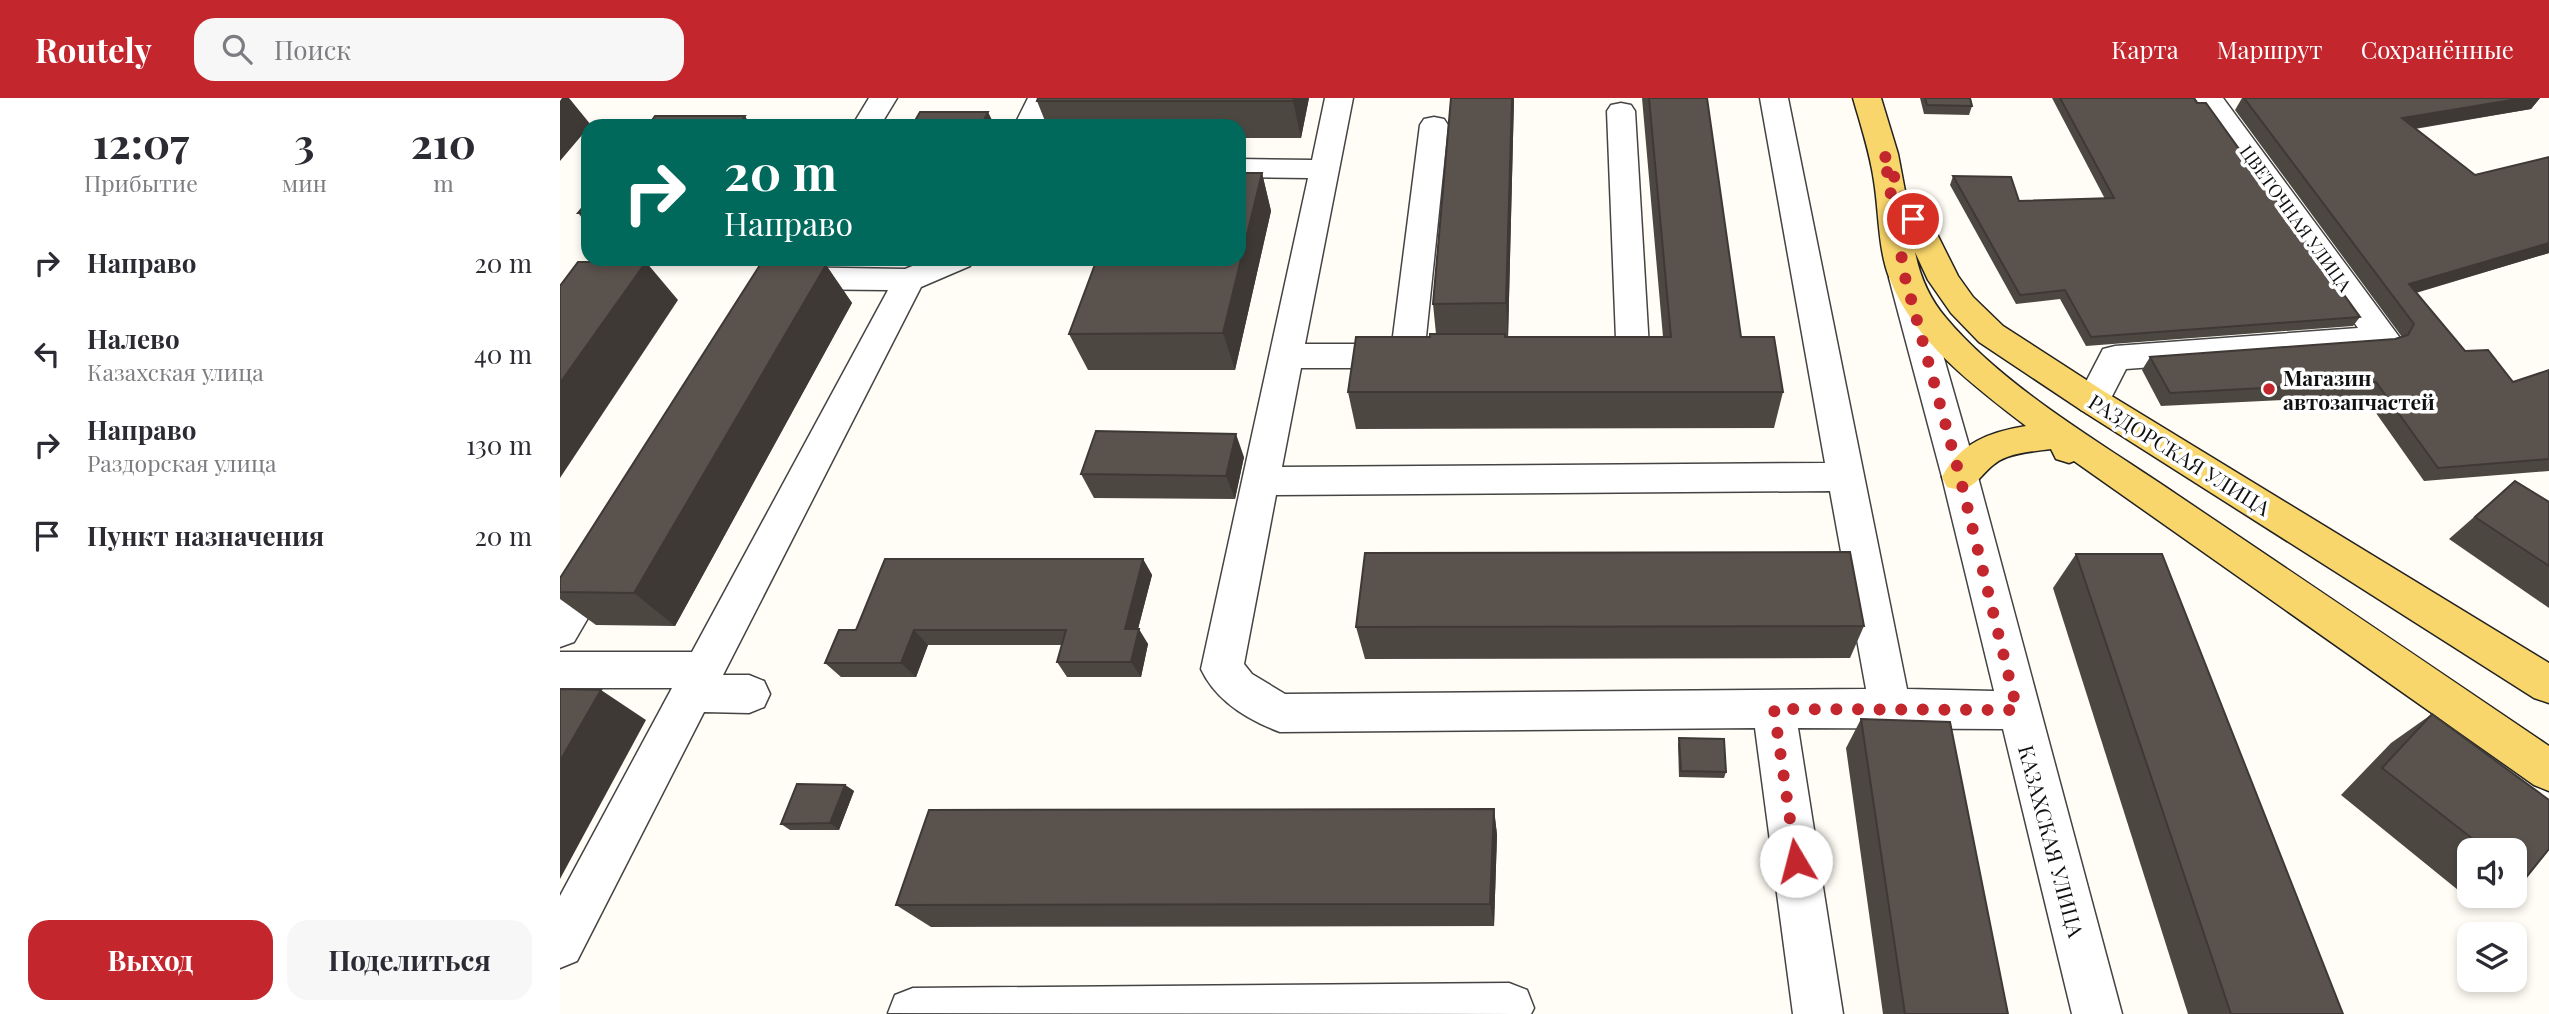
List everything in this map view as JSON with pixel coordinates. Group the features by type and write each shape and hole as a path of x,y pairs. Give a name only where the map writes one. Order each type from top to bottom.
{"main road":[{"name":"КАЗАХСКАЯ УЛИЦА","path":"1867,98 1884,154 1905,277"},
{"name":"РАЗДОРСКАЯ УЛИЦА","path":"1884,154 1944,280 1962,305 1991,334 2093,401 2549,685"},
{"path":"1905,277 1918,303 1959,351 2062,433 2549,771"},
{"path":"1960,477 1968,463 1983,450 2062,433"}],"street":[{"path":"870,119 883,98"},
{"path":"1032,119 1042,98"},
{"path":"1339,98 1222,669 1237,687 1280,713 1890,708 2017,710"},
{"path":"1773,98 1890,708"},
{"name":"ЦВЕТОЧНАЯ УЛИЦА","path":"2093,401 2115,358 2382,338 2209,98"},
{"path":"1558,357 1613,357 1626,354 1632,348 1621,111"},
{"path":"1287,356 1421,356 1434,125"},
{"path":"1246,168 1326,169"},
{"path":"772,280 909,280 942,266"},
{"name":"КАЗАХСКАЯ УЛИЦА","path":"1905,277 1960,477 2096,1014"},
{"path":"560,944 909,280"},
{"path":"1261,481 1846,477"},
{"path":"560,631 617,537"},
{"path":"560,670 697,682 749,694"},
{"path":"1774,709 1818,1014"},
{"path":"913,1013 1285,1012 1509,1008"}],"building":[{"path":"1038,98 1294,98 1293,101 1037,101"},
{"path":"1451,98 1512,98 1506,303 1433,304"},
{"path":"1649,98 1707,98 1741,337 1774,337 1783,392 1348,392 1356,337 1505,334 1505,337 1671,337"},
{"path":"1925,98 1970,98 1972,106 1927,105"},
{"path":"2060,98 2194,98 2197,103 2206,103 2360,317 2091,337 2065,290 2020,295 1953,176 2011,177 2019,201 2114,198"},
{"path":"2244,98 2524,98 2402,118 2475,175 2549,157 2549,243 2409,284 2465,351 2488,350 2513,382 2549,370 2549,459 2438,468 2376,382 2170,393 2150,357 2395,339 2408,335 2414,324"},
{"path":"920,112 988,112 984,119 916,119"},
{"path":"655,116 745,116 743,119 653,119"},
{"path":"1246,173 1262,173 1246,239"},
{"path":"578,262 581,262 581,266 643,266 560,383 560,286"},
{"path":"759,266 825,266 634,593 560,592 560,578"},
{"path":"1094,266 1239,266 1223,333 1069,334"},
{"path":"1096,431 1236,434 1226,476 1081,474"},
{"path":"2515,481 2549,502 2549,566 2475,517"},
{"path":"1850,552 1864,626 1356,627 1365,553"},
{"path":"2076,554 2162,554 2343,1014 2231,1014"},
{"path":"885,559 1143,559 1125,629 1139,629 1131,662 1057,662 1066,630 914,630 901,663 825,663 839,630 856,630"},
{"path":"560,689 601,690 560,761"},
{"path":"2432,714 2549,800 2549,849 2527,876 2527,838 2472,838 2382,768"},
{"path":"1861,719 1950,722 2008,1014 1905,1014"},
{"path":"1679,738 1724,739 1726,772 1681,771"},
{"path":"797,784 845,785 830,823 781,824"},
{"path":"1494,809 1490,904 896,905 929,810"}],"place":[{"name":"Магазин автозапчастей","path":"2269,389"}],"route":[{"path":"1796,861 1774,709 2017,710 1960,477 1905,277 1884,154 1913,219"}]}
